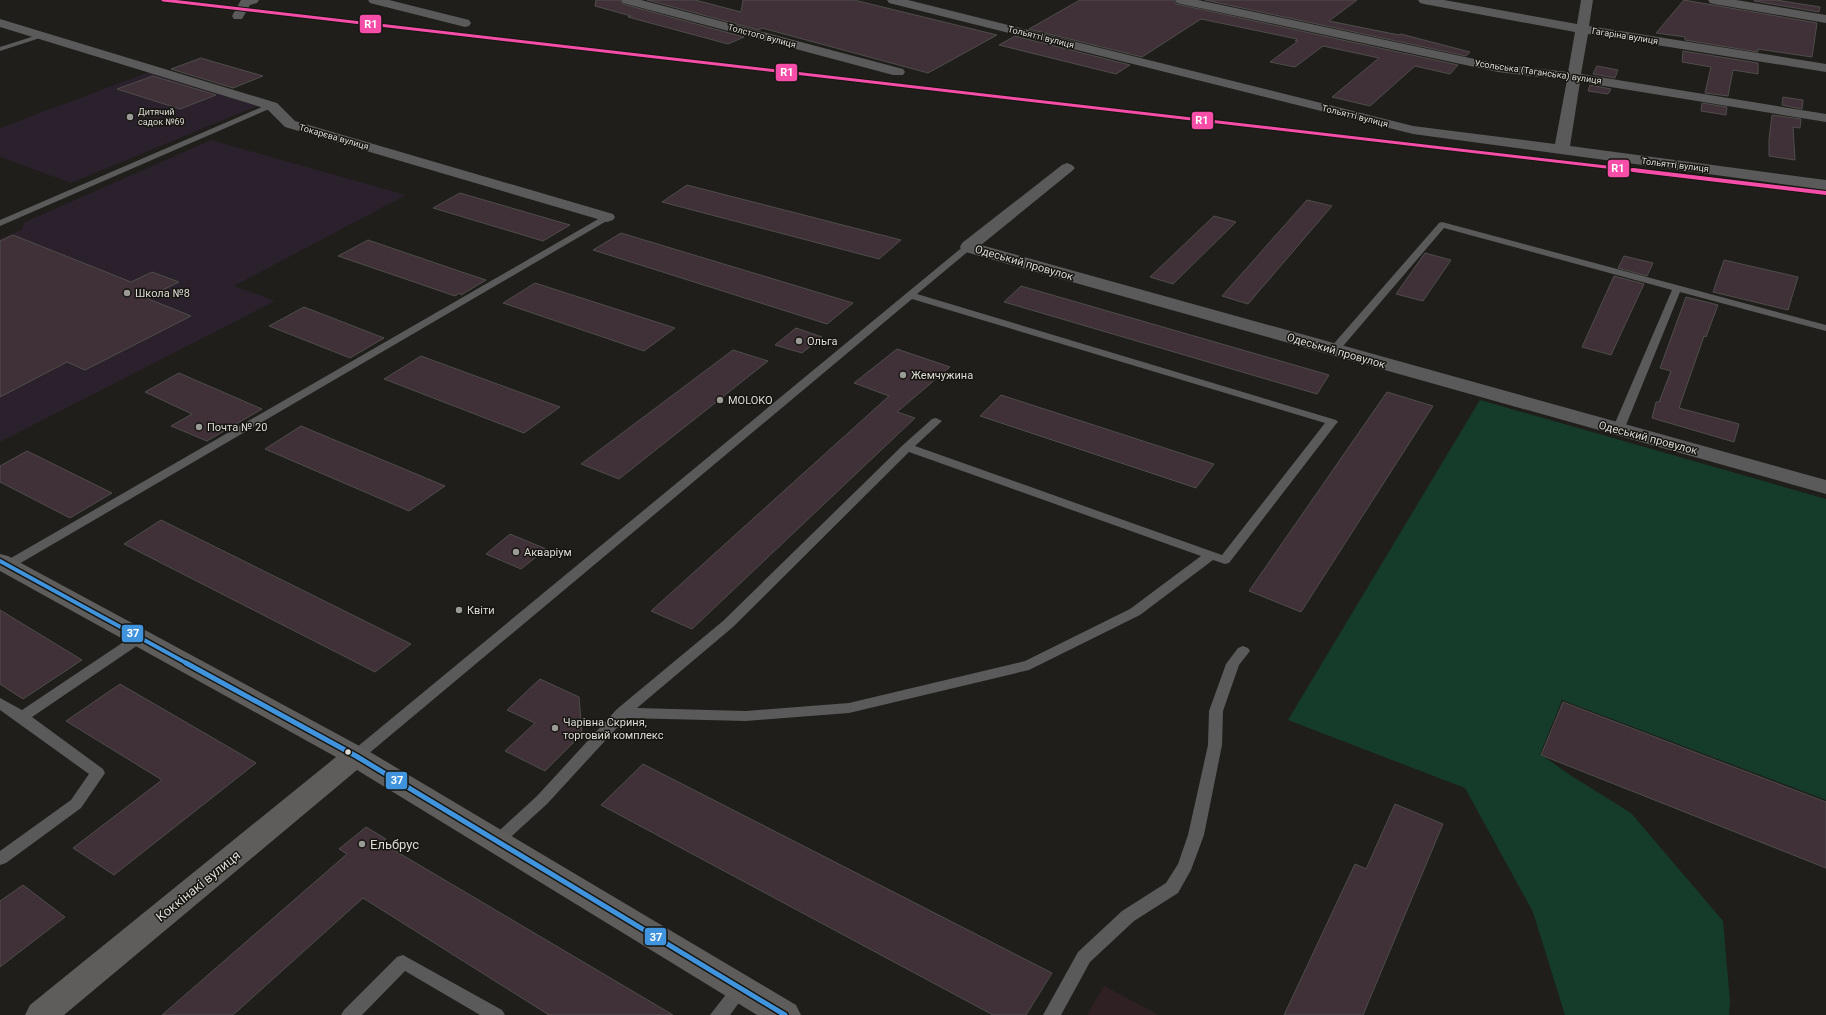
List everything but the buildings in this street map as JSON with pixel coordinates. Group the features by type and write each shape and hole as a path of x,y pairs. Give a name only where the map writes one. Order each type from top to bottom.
{"main road":[{"path":"4,563 356,756 496,842 785,1015"},
{"name":"Коккінакі вулиця","path":"41,1015 356,756"}],"street":[{"path":"238,16 245,3 254,0"},
{"path":"374,0 466,23"},
{"name":"Толстого вулиця","path":"627,0 898,72"},
{"name":"Тольятті вулиця","path":"893,0 1413,130 1826,185"},
{"name":"Усольська (Таганська) вулиця","path":"1181,0 1498,68 1575,77 1826,118"},
{"name":"Гагаріна вулиця","path":"1424,0 1582,29 1826,68"},
{"path":"1562,150 1587,0"},
{"path":"1714,0 1826,19"},
{"name":"Токарєва вулиця","path":"0,23 272,106 290,124 607,217"},
{"name":"Одеський провулок","path":"968,247 1067,168"},
{"name":"Одеський провулок","path":"968,247 1826,487"}],"lane":[{"path":"0,49 41,36"},
{"path":"0,223 272,106"},
{"path":"4,563 607,217"},
{"path":"1334,350 1442,225 1826,328"},
{"path":"356,756 968,247"},
{"path":"1618,430 1677,288"},
{"path":"907,447 1225,560 1332,422 910,295"},
{"path":"496,842 542,800 622,713 728,624 907,447 936,421"},
{"path":"622,713 746,716 849,708 1029,665 1135,612 1211,555"},
{"path":"22,717 139,638"},
{"path":"1052,1015 1084,957 1128,916 1172,888 1185,864 1196,836 1214,745 1216,711 1233,664 1243,651"},
{"path":"0,703 22,717 98,773 76,804 0,859"},
{"path":"350,1015 403,962 496,1015"},
{"path":"719,1015 740,989"}],"shaded area":[{"name":"Дитячий садок №69","path":"149,72 257,106 71,183 0,157 0,128"},
{"name":"Школа №8","path":"211,140 406,195 234,286 275,301 0,442 0,239 21,230 25,222"},
{"path":"1104,986 1159,1015 1087,1015"}],"green space":[{"path":"1480,400 1826,499 1826,800 1562,700 1540,754 1570,775 1631,813 1723,921 1730,1001 1729,1015 1565,1015 1533,912 1465,788 1288,720"}],"transit line":[{"name":"R1","path":"163,0 1826,193"},
{"name":"37","path":"0,561 356,756 785,1015"}],"place":[{"name":"Дитячий садок №69","path":"130,117"},
{"name":"Школа №8","path":"127,293"},
{"name":"Ольга","path":"799,341"},
{"name":"Жемчужина","path":"903,375"},
{"name":"MOLOKO","path":"720,400"},
{"name":"Почта № 20","path":"199,427"},
{"name":"Акваріум","path":"516,552"},
{"name":"Квіти","path":"459,610"},
{"name":"Чарівна Скриня, торговий комплекс","path":"555,728"},
{"name":"Ельбрус","path":"362,844"}]}
